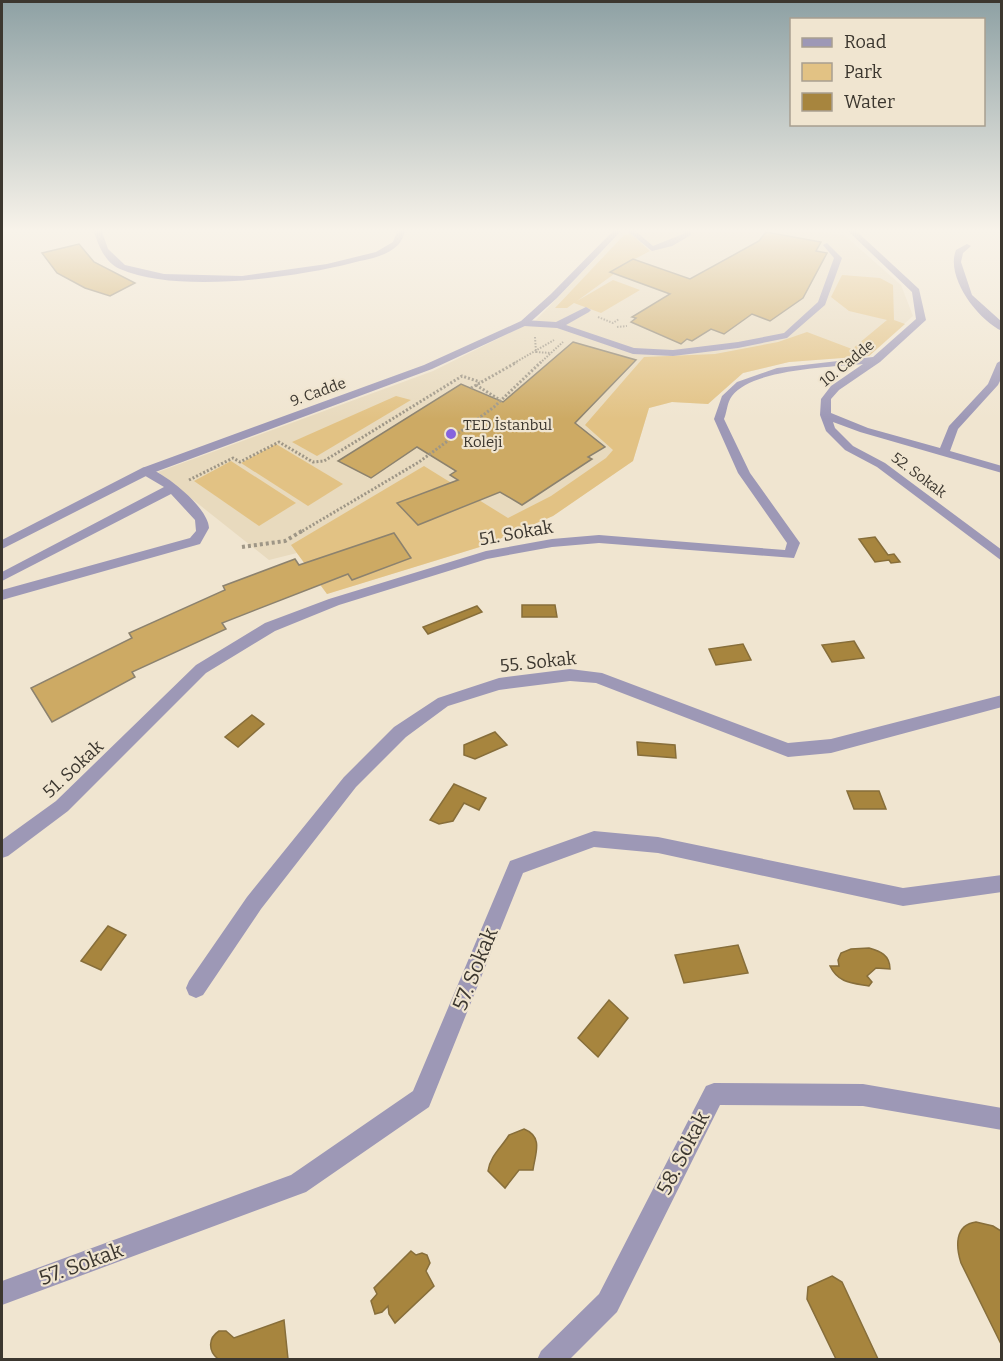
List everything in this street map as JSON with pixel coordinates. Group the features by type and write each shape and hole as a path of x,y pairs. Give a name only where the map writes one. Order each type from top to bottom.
{"street":[{"name":"9. Cadde","path":"2,545 146,471 428,367 524,323 558,293"},
{"path":"524,323 558,325 633,351 674,353 738,345 787,335 822,303 826,293"},
{"name":"10. Cadde","path":"916,293 921,320 876,360 835,388 826,399 825,415 864,430 1002,471"},
{"path":"967,293 1002,328"},
{"path":"558,325 586,310"},
{"name":"51. Sokak","path":"2,850 62,806 201,669 270,627 334,602 486,555 552,543 599,539 789,555 794,543 744,473 719,419 727,394 748,379 793,368 876,360"},
{"path":"944,453 953,428 993,385 1002,363"},
{"name":"52. Sokak","path":"825,415 830,429 849,448 881,465 1002,557"},
{"path":"2,595 195,541 204,531 204,524 172,488 159,477 146,471"},
{"path":"2,578 172,488"},
{"name":"55. Sokak","path":"196,988 254,903 350,782 400,732 443,702 500,684 570,675 597,677 788,750 831,746 1002,701"},
{"name":"57. Sokak","path":"2,1293 298,1184 421,1099 516,867 594,839 658,845 903,897 1002,883"},
{"name":"58. Sokak","path":"550,1359 608,1303 714,1094 863,1095 1002,1119"}],"path":[{"path":"591,320 597,316 613,323 619,319"},
{"path":"471,388 575,331"},
{"path":"243,547 285,541 419,462 486,414 575,331"},
{"path":"536,352 551,353"},
{"path":"172,488 233,458 240,462 279,442 312,462 324,461 462,376 478,383 500,400"}],"shaded area":[{"name":"TED İstanbul Koleji","path":"563,293 904,293 913,316 869,356 789,362 743,373 708,404 672,402 649,408 633,461 553,516 483,546 327,594 297,553 269,560 158,472 433,371 536,320"}],"green space":[{"path":"570,293 589,293 577,301 592,293 636,293 601,313 574,303 567,308 555,308"},
{"path":"833,293 893,293 894,320 905,324 869,356 789,362 743,373 708,404 672,402 649,408 633,461 553,516 483,546 327,594 291,545 424,466 508,518 551,496 606,458 613,450 585,425 644,357 715,354 778,342 807,332 852,349 887,320 849,311 831,297"},
{"path":"396,396 411,400 317,456 292,442"},
{"path":"276,444 343,484 308,506 241,463"},
{"path":"231,461 296,503 259,526 194,481"}],"water":[{"path":"875,537 888,555 894,554 900,562 891,563 889,560 875,562 859,539"},
{"path":"522,605 555,605 557,617 522,617"},
{"path":"477,606 482,612 428,634 423,627"},
{"path":"854,641 864,658 832,662 822,645"},
{"path":"743,644 751,660 716,665 709,649"},
{"path":"252,715 264,724 238,747 225,737"},
{"path":"495,732 507,745 475,759 464,755 464,745"},
{"path":"637,742 675,745 676,758 638,755"},
{"path":"454,784 486,798 479,810 464,803 453,821 439,824 430,820"},
{"path":"847,791 879,791 886,809 854,809"},
{"path":"108,926 126,935 101,970 81,961"},
{"path":"738,945 748,973 684,983 675,955"},
{"path":"869,948 886,957 890,969 876,968 867,976 872,982 869,986 851,983 841,979 833,972 830,966 839,966 838,960 841,953 851,949"},
{"path":"609,1000 628,1018 598,1057 578,1038"},
{"path":"524,1129 530,1132 536,1141 533,1170 519,1170 505,1188 488,1171 489,1166 509,1135"},
{"path":"976,1222 993,1226 1001,1231 1001,1344 959,1257 960,1232 964,1227"},
{"path":"411,1251 416,1255 422,1253 427,1255 430,1263 426,1271 434,1286 395,1323 389,1314 388,1306 382,1312 375,1314 371,1301 377,1294 374,1288"},
{"path":"832,1276 842,1282 878,1359 836,1359 807,1299 808,1287"},
{"path":"284,1320 288,1359 218,1359 212,1352 211,1341 219,1331 226,1331 234,1338"}],"building":[{"path":"99,293 117,293 110,296"},
{"path":"666,293 806,293 803,298 770,321 752,314 724,334 711,329 692,341 687,339 681,344 631,322 636,318 632,317 670,294"},
{"path":"573,342 636,360 575,423 605,447 588,457 592,459 522,505 500,492 418,525 397,503 458,480 450,475 456,471 417,447 371,478 338,461 461,384 503,402"},
{"path":"394,533 411,558 352,580 348,574 222,623 226,629 132,672 135,677 52,722 31,688 132,638 129,633 225,590 223,586 295,559 299,565"}],"place":[{"name":"TED İstanbul Koleji","path":"451,434"}]}
